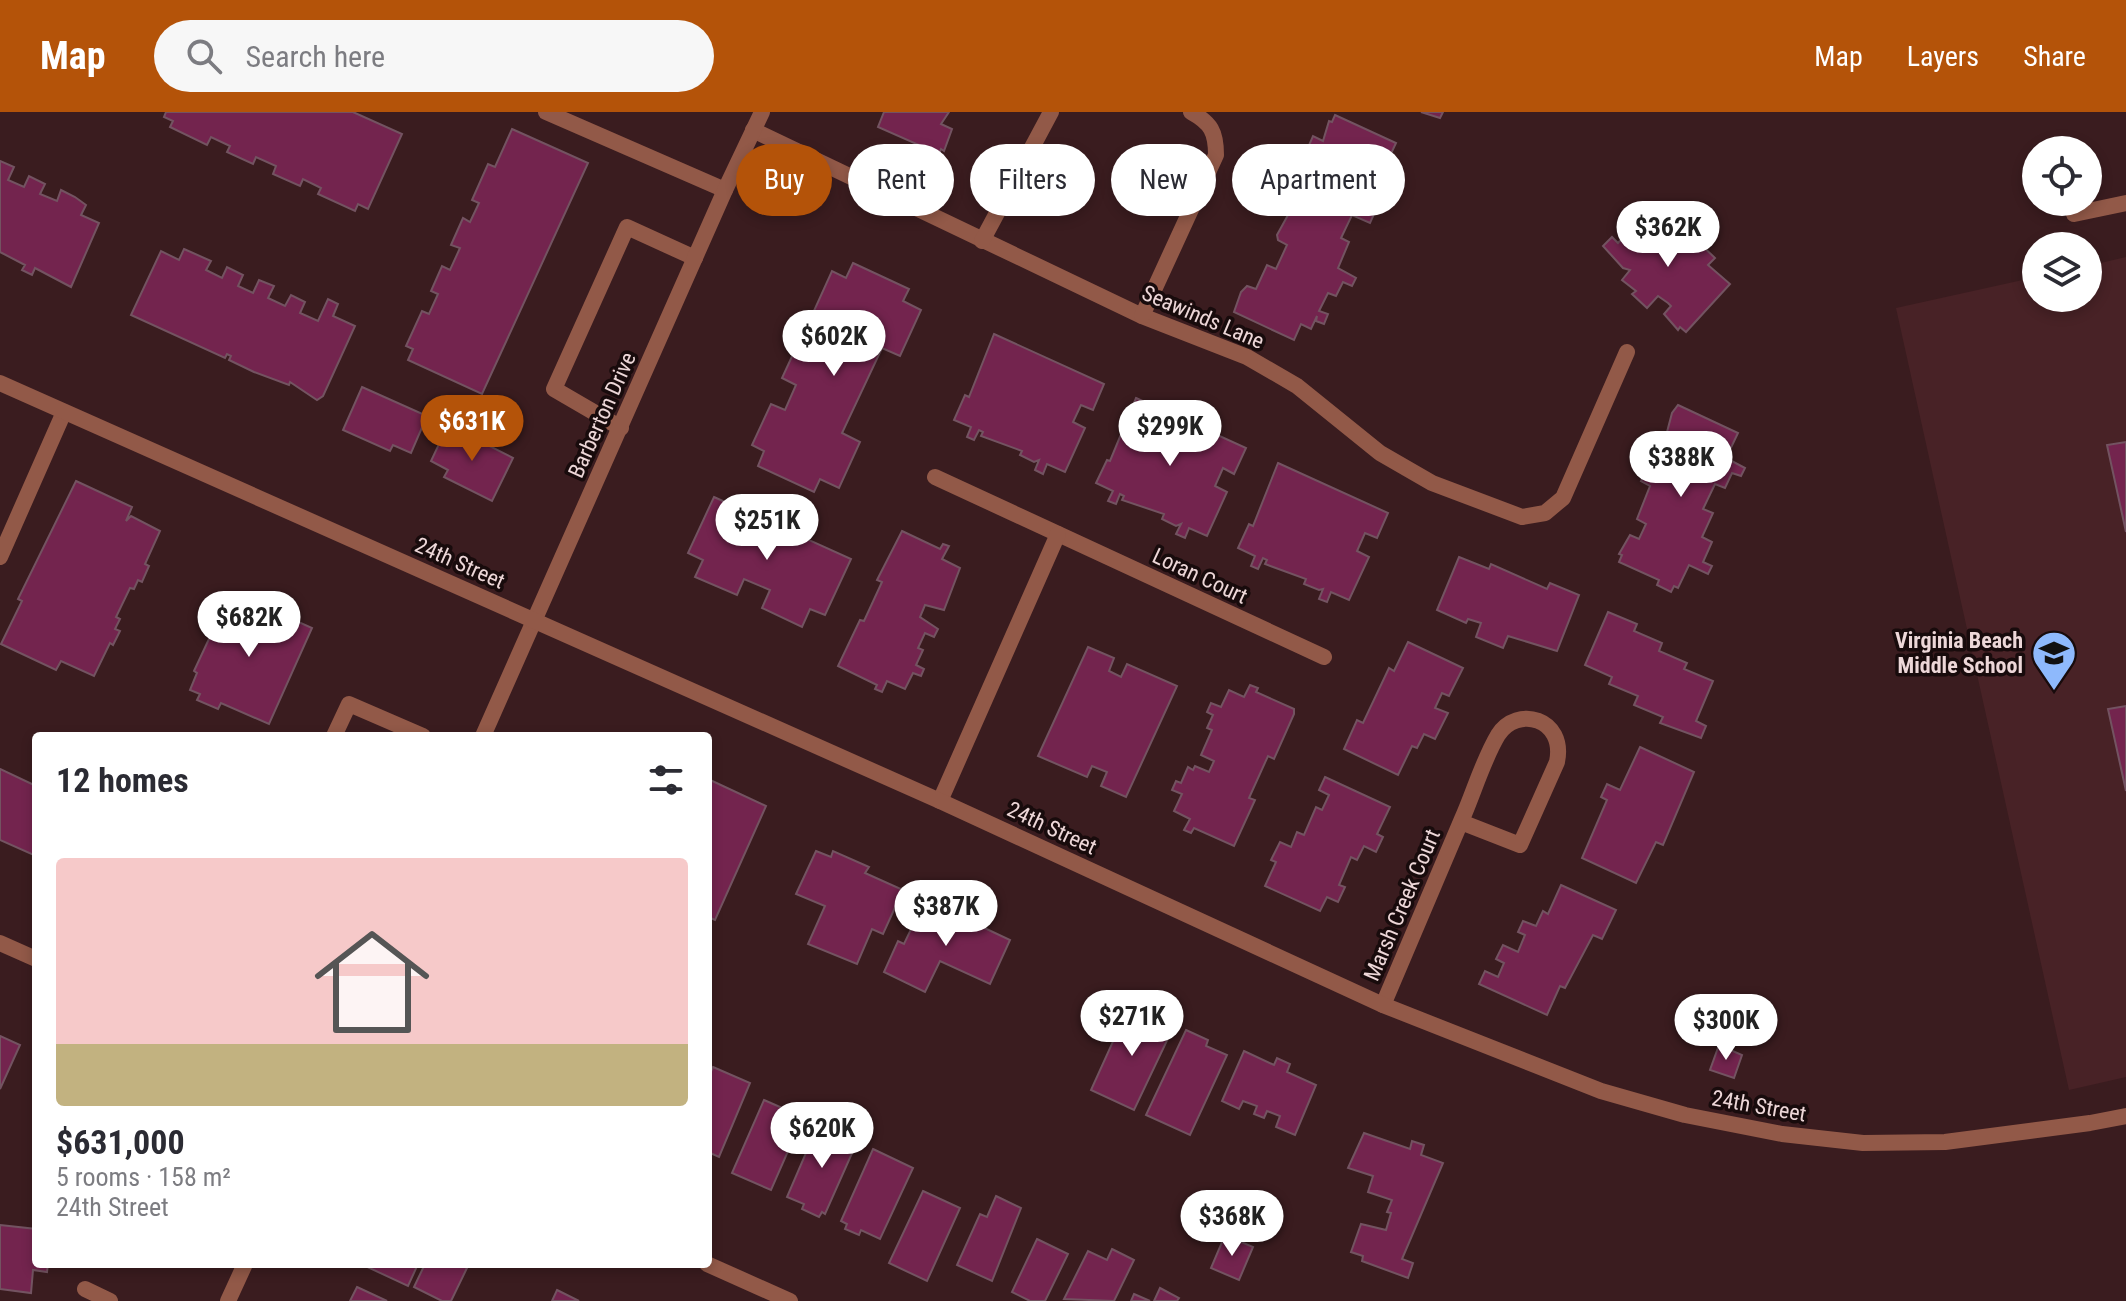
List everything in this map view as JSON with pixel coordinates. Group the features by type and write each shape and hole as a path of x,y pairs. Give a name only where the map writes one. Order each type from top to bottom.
{"street":[{"path":"546,112 725,190"},
{"name":"Barberton Drive","path":"485,732 762,112"},
{"path":"982,241 1051,112"},
{"path":"1142,316 1216,155 1216,136 1207,121 1191,112"},
{"name":"Seawinds Lane","path":"753,130 1142,316 1247,357 1297,386 1380,453 1432,483 1522,517 1545,513 1563,498 1627,352"},
{"path":"2102,208 2126,203"},
{"path":"621,428 554,389 627,227 695,258"},
{"name":"24th Street","path":"0,383 940,801 1383,1005 1601,1091 1685,1115 1782,1134 1863,1143 1945,1142 2126,1116"},
{"path":"0,557 64,412"},
{"name":"Loran Court","path":"935,477 1324,657"},
{"path":"940,801 1058,534"},
{"path":"336,732 349,704 414,732"},
{"name":"Marsh Creek Court","path":"1383,1005 1461,822 1499,733 1512,722 1530,719 1543,723 1556,734 1560,748 1557,762 1520,845 1461,822"},
{"path":"0,943 32,957"},
{"path":"712,1266 790,1301"},
{"path":"228,1301 243,1268"},
{"path":"85,1289 110,1301"}],"shaded area":[{"name":"Virginia Beach Middle School","path":"2126,257 2126,1077 2069,1090 1896,308 2022,280 2022,312 2102,312 2102,263"}],"building":[{"path":"166,112 353,112 402,134 368,209 358,204 355,211 318,194 321,188 303,179 300,186 273,174 276,166 256,157 253,164 227,152 230,146 211,137 207,145 170,127 173,121 164,117"},
{"path":"884,112 949,112 941,124 952,129 947,144 916,144 878,127"},
{"path":"1421,112 1443,112 1440,118"},
{"path":"1335,115 1396,143 1310,144 1313,136 1323,141 1329,121 1332,122"},
{"path":"512,129 588,163 482,394 408,360 413,349 406,346 422,311 429,314 438,294 431,291 442,266 450,270 460,248 451,245 463,218 470,222 479,203 472,200 488,164 495,167"},
{"path":"0,161 14,167 8,180 24,187 29,176 45,184 40,194 57,201 61,190 86,205 81,215 99,223 71,287 35,268 32,275 22,270 25,265 0,252"},
{"path":"1655,203 1678,225 1671,233 1688,247 1695,239 1715,258 1708,265 1730,284 1686,332 1680,327 1678,330 1664,314 1671,306 1668,303 1658,296 1647,308 1632,294 1636,291 1622,280 1630,270 1623,268 1603,246 1612,237 1618,243"},
{"path":"1287,216 1352,216 1341,238 1349,242 1338,268 1356,278 1352,286 1343,282 1336,296 1328,293 1319,311 1328,314 1324,324 1316,321 1317,316 1311,329 1301,324 1294,340 1234,312 1241,292 1247,286 1256,289 1267,265 1276,269 1287,245 1278,240 1277,235"},
{"path":"1354,216 1373,216 1370,223"},
{"path":"184,249 211,261 206,270 222,278 227,267 243,275 238,286 253,293 259,280 274,286 268,298 285,306 291,295 305,302 300,313 318,321 328,299 338,304 333,316 355,326 323,396 317,400 290,382 289,385 254,372 229,360 231,356 227,354 225,358 131,315 161,251 179,260"},
{"path":"853,263 909,289 903,301 921,310 900,356 882,348 842,433 860,442 839,488 820,479 814,492 758,466 764,451 752,445 771,404 785,410 796,385 782,378 801,337 814,344 825,319 813,313 832,271 846,278"},
{"path":"994,334 1104,384 1093,410 1081,405 1073,422 1085,428 1065,472 1047,464 1043,474 1035,470 1039,460 1034,462 1020,455 1022,451 981,436 983,432 979,430 974,440 967,437 971,427 954,420 965,395 969,397"},
{"path":"362,387 427,416 411,453 393,445 390,451 343,430"},
{"path":"1136,398 1246,448 1234,474 1223,468 1215,486 1227,492 1207,536 1189,528 1185,538 1176,534 1181,524 1176,526 1162,519 1164,514 1122,500 1124,496 1120,494 1116,504 1108,501 1113,491 1096,483 1107,460 1110,461"},
{"path":"1678,405 1738,433 1726,458 1745,468 1741,476 1732,473 1725,488 1715,484 1703,509 1713,513 1702,537 1712,542 1703,562 1712,566 1708,574 1689,565 1678,588 1674,586 1671,592 1657,585 1659,580 1619,562 1622,555 1619,554 1630,535 1639,539 1646,524 1637,519 1650,486 1641,481 1659,448 1670,451 1676,437 1667,432 1672,413"},
{"path":"448,425 513,458 492,501 444,477 448,470 431,461"},
{"path":"2126,442 2126,532 2107,445"},
{"path":"1278,463 1388,513 1377,538 1365,533 1357,551 1369,557 1349,600 1331,592 1327,602 1319,599 1323,589 1304,584 1306,579 1265,564 1267,560 1263,558 1258,569 1251,566 1255,556 1238,548 1249,524 1253,526"},
{"path":"76,481 132,507 126,521 131,516 160,531 145,564 149,566 142,582 138,580 134,589 130,588 116,617 120,619 115,629 120,631 113,645 110,643 94,676 61,661 56,670 1,644 22,601 18,599"},
{"path":"714,497 851,559 825,615 810,609 802,627 762,608 770,590 744,579 737,595 695,577 703,560 688,553"},
{"path":"902,531 940,549 943,544 949,546 942,559 960,568 944,610 925,605 920,617 938,629 934,637 925,633 918,648 923,650 916,665 924,669 921,676 913,673 905,689 887,681 882,692 875,689 877,685 838,666 860,620 864,621 882,582 877,580"},
{"path":"1459,557 1489,569 1491,564 1547,589 1550,583 1579,595 1557,651 1508,636 1503,648 1476,637 1481,623 1468,619 1466,623 1437,610"},
{"path":"234,593 312,628 269,724 221,703 218,709 197,700 200,694 190,690 197,673 194,671 223,609 226,610"},
{"path":"1608,612 1637,624 1634,631 1662,643 1659,651 1687,663 1684,669 1713,681 1696,721 1706,726 1701,738 1660,723 1663,717 1634,705 1638,696 1609,684 1612,677 1585,665"},
{"path":"1408,642 1463,668 1449,696 1442,693 1435,708 1448,713 1435,739 1424,734 1417,748 1412,746 1398,775 1344,749 1357,720 1363,723 1389,668 1394,671"},
{"path":"1088,647 1114,658 1109,671 1121,677 1127,664 1177,686 1126,797 1101,786 1107,772 1092,766 1087,777 1038,756"},
{"path":"1250,685 1258,688 1256,692 1294,709 1294,714 1274,759 1268,756 1249,798 1255,800 1234,846 1194,828 1191,833 1184,830 1190,819 1174,811 1182,794 1172,790 1176,781 1181,783 1188,767 1193,770 1195,766 1209,772 1214,761 1201,755 1212,730 1207,728 1213,715 1207,712 1211,703 1221,707 1229,690 1244,697"},
{"path":"2126,706 2126,791 2108,709"},
{"path":"1640,747 1694,772 1663,845 1656,842 1636,883 1582,858 1607,800 1601,797 1607,784 1620,790"},
{"path":"0,769 32,784 32,854 0,840"},
{"path":"1325,777 1390,807 1377,834 1383,837 1376,852 1364,846 1357,860 1351,857 1339,885 1345,887 1338,902 1327,897 1320,911 1265,886 1276,862 1271,860 1280,842 1291,847 1297,832 1304,835 1316,807 1322,810 1329,795 1319,790"},
{"path":"712,781 766,806 715,920 712,919"},
{"path":"816,851 831,857 833,851 869,867 865,873 903,890 883,934 872,929 857,964 808,944 825,906 796,894"},
{"path":"1561,885 1616,910 1602,939 1593,935 1565,988 1560,986 1547,1015 1479,984 1485,971 1498,977 1504,963 1496,959 1503,945 1518,952 1525,935 1518,932 1523,921 1536,926 1543,911 1548,914"},
{"path":"925,900 1010,940 990,984 940,961 925,992 884,972 898,941 904,944"},
{"path":"1130,1004 1153,1015 1151,1020 1172,1030 1134,1110 1091,1090"},
{"path":"1186,1030 1208,1040 1206,1046 1227,1055 1190,1135 1146,1115"},
{"path":"0,1036 20,1045 0,1089"},
{"path":"1719,1045 1742,1055 1734,1078 1710,1070"},
{"path":"1244,1051 1274,1065 1277,1058 1290,1064 1287,1072 1316,1085 1295,1135 1276,1127 1280,1116 1267,1111 1264,1118 1254,1114 1257,1106 1243,1101 1239,1109 1222,1101"},
{"path":"713,1067 750,1083 719,1157 712,1154"},
{"path":"764,1100 803,1117 771,1190 732,1173"},
{"path":"818,1125 857,1142 825,1214 822,1212 819,1217 802,1209 804,1204 787,1197"},
{"path":"1364,1133 1410,1149 1412,1141 1424,1145 1421,1155 1443,1163 1402,1259 1413,1263 1408,1278 1362,1261 1363,1256 1351,1252 1361,1224 1386,1230 1391,1213 1387,1212 1392,1200 1368,1192 1373,1176 1348,1168"},
{"path":"873,1149 913,1168 880,1239 861,1230 859,1235 845,1229 847,1224 841,1221"},
{"path":"923,1191 960,1208 927,1281 889,1263"},
{"path":"996,1196 1021,1208 992,1281 957,1265 980,1214 987,1217"},
{"path":"0,1225 32,1229 32,1268 48,1268 47,1272 33,1270 31,1293 0,1289"},
{"path":"1225,1235 1253,1247 1239,1280 1211,1268"},
{"path":"1037,1239 1068,1254 1045,1301 1030,1301 1012,1292"},
{"path":"1112,1249 1134,1260 1114,1301 1064,1299 1088,1251 1107,1260"},
{"path":"370,1268 416,1268 408,1286"},
{"path":"423,1268 467,1268 451,1301 442,1301 414,1287"},
{"path":"357,1287 387,1301 350,1301"},
{"path":"1160,1288 1179,1298 1177,1301 1154,1301"},
{"path":"557,1290 579,1301 552,1301"},
{"path":"1134,1294 1150,1301 1131,1301"}],"place":[{"name":"Virginia Beach Middle School","path":"2054,692"}]}
